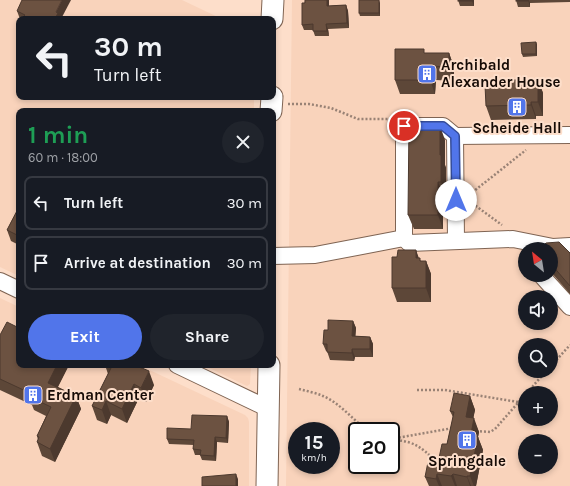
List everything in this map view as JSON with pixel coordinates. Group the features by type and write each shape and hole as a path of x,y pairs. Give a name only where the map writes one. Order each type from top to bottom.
{"main road":[{"path":"272,16 273,0"},
{"path":"267,486 269,368"}],"street":[{"path":"519,242 513,239 409,243 404,238 404,126 443,126 455,136 570,135"},
{"path":"455,136 456,241"},
{"path":"276,256 315,255 404,238"},
{"path":"558,247 570,246"},
{"path":"0,281 16,289"},
{"path":"547,282 570,307"},
{"path":"183,368 269,409"}],"path":[{"path":"272,104 309,104 331,108 358,119 400,119 404,126"},
{"path":"522,242 466,198 544,135"},
{"path":"558,358 570,345"},
{"path":"533,386 540,378"},
{"path":"299,389 324,396 336,403 356,422"},
{"path":"417,390 444,390 518,402"},
{"path":"470,430 490,432 518,402"},
{"path":"400,438 455,428"},
{"path":"400,440 410,441 438,462"}],"shaded area":[{"path":"0,0 182,0 216,16 16,16 16,100 254,100 254,108 16,108 16,275 0,267"},
{"path":"292,0 570,0 570,486 286,486"},
{"path":"0,298 16,306 16,368 145,368 245,415 248,418 249,486 0,486"},
{"path":"209,368 251,368 250,384 247,386"}],"building":[{"path":"22,0 62,0 56,12 58,13 56,16 24,16 25,15 17,11"},
{"path":"305,0 327,0 327,6 346,5 347,23 326,24 327,31 313,31 313,24 302,25 302,3 305,3"},
{"path":"359,0 379,0 379,13 359,13"},
{"path":"472,0 472,1 458,1"},
{"path":"528,0 528,1 516,1"},
{"path":"536,42 536,54 522,54 521,43"},
{"path":"395,49 424,49 424,53 449,53 449,67 431,66 430,80 395,80"},
{"path":"498,80 538,80 538,102 531,102 531,105 486,106 485,85 498,85"},
{"path":"409,122 435,122 440,126 441,182 438,182 438,215 408,215"},
{"path":"16,213 16,234 7,230"},
{"path":"558,242 570,253 570,286 558,272"},
{"path":"398,250 416,250 416,258 420,258 420,261 426,261 426,288 392,288 392,257 397,257"},
{"path":"328,320 353,321 352,336 370,337 370,349 352,349 352,353 327,352 327,344 323,344 324,330 328,330"},
{"path":"7,322 16,326 16,368 56,368 48,383 76,396 50,449 37,442 39,437 37,436 51,407 28,396 30,393 0,379 0,335"},
{"path":"111,368 142,368 149,371 141,388 134,384 122,409 106,401 102,410 92,406"},
{"path":"454,393 470,396 466,417 474,418 471,434 478,437 470,476 437,474 436,479 425,477 428,462 434,458 439,458 442,444 447,444 454,412 450,411"},
{"path":"192,415 227,416 226,438 215,437 214,456 200,455 201,450 193,449 194,440 167,439 167,428 191,429"},
{"path":"236,474 236,486 202,486 202,477"}],"place":[{"name":"Archibald Alexander House","path":"427,74"},
{"name":"Scheide Hall","path":"517,107"},
{"name":"Erdman Center","path":"33,395"},
{"name":"Springdale","path":"467,440"}],"route":[{"path":"404,126 443,126 455,136 456,200"}]}
